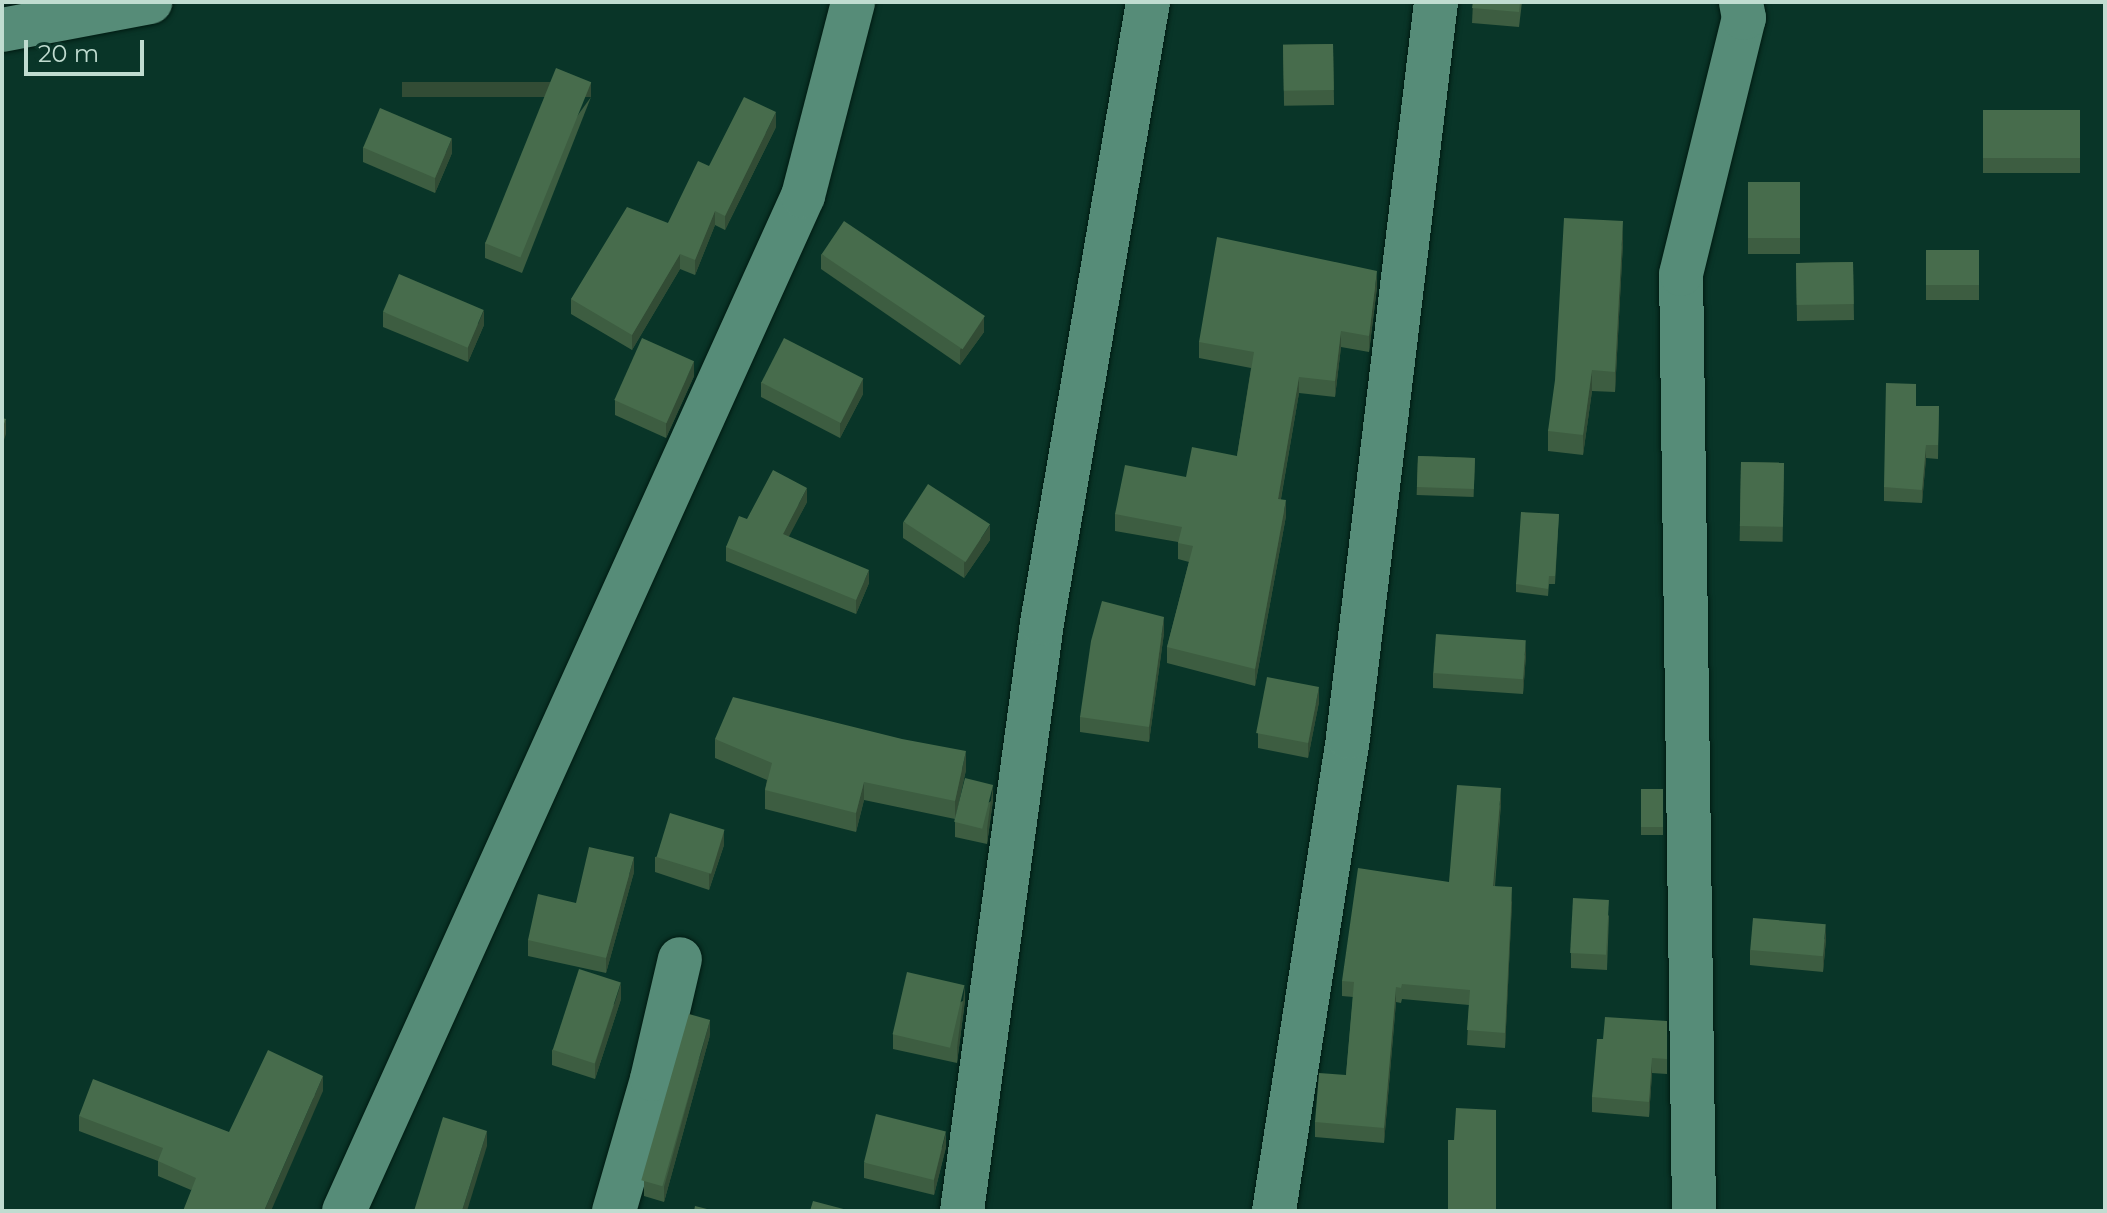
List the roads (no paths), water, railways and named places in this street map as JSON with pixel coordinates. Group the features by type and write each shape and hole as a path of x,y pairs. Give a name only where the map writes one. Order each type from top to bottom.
{"street":[{"path":"344,1211 803,196 853,2"},
{"path":"962,1211 1042,623 1148,2"},
{"path":"1274,1211 1348,737 1436,2"},
{"path":"1694,1211 1681,274 1744,18 1741,2"},
{"path":"2,30 130,4"},
{"path":"614,1211 652,1079 680,959"}]}
